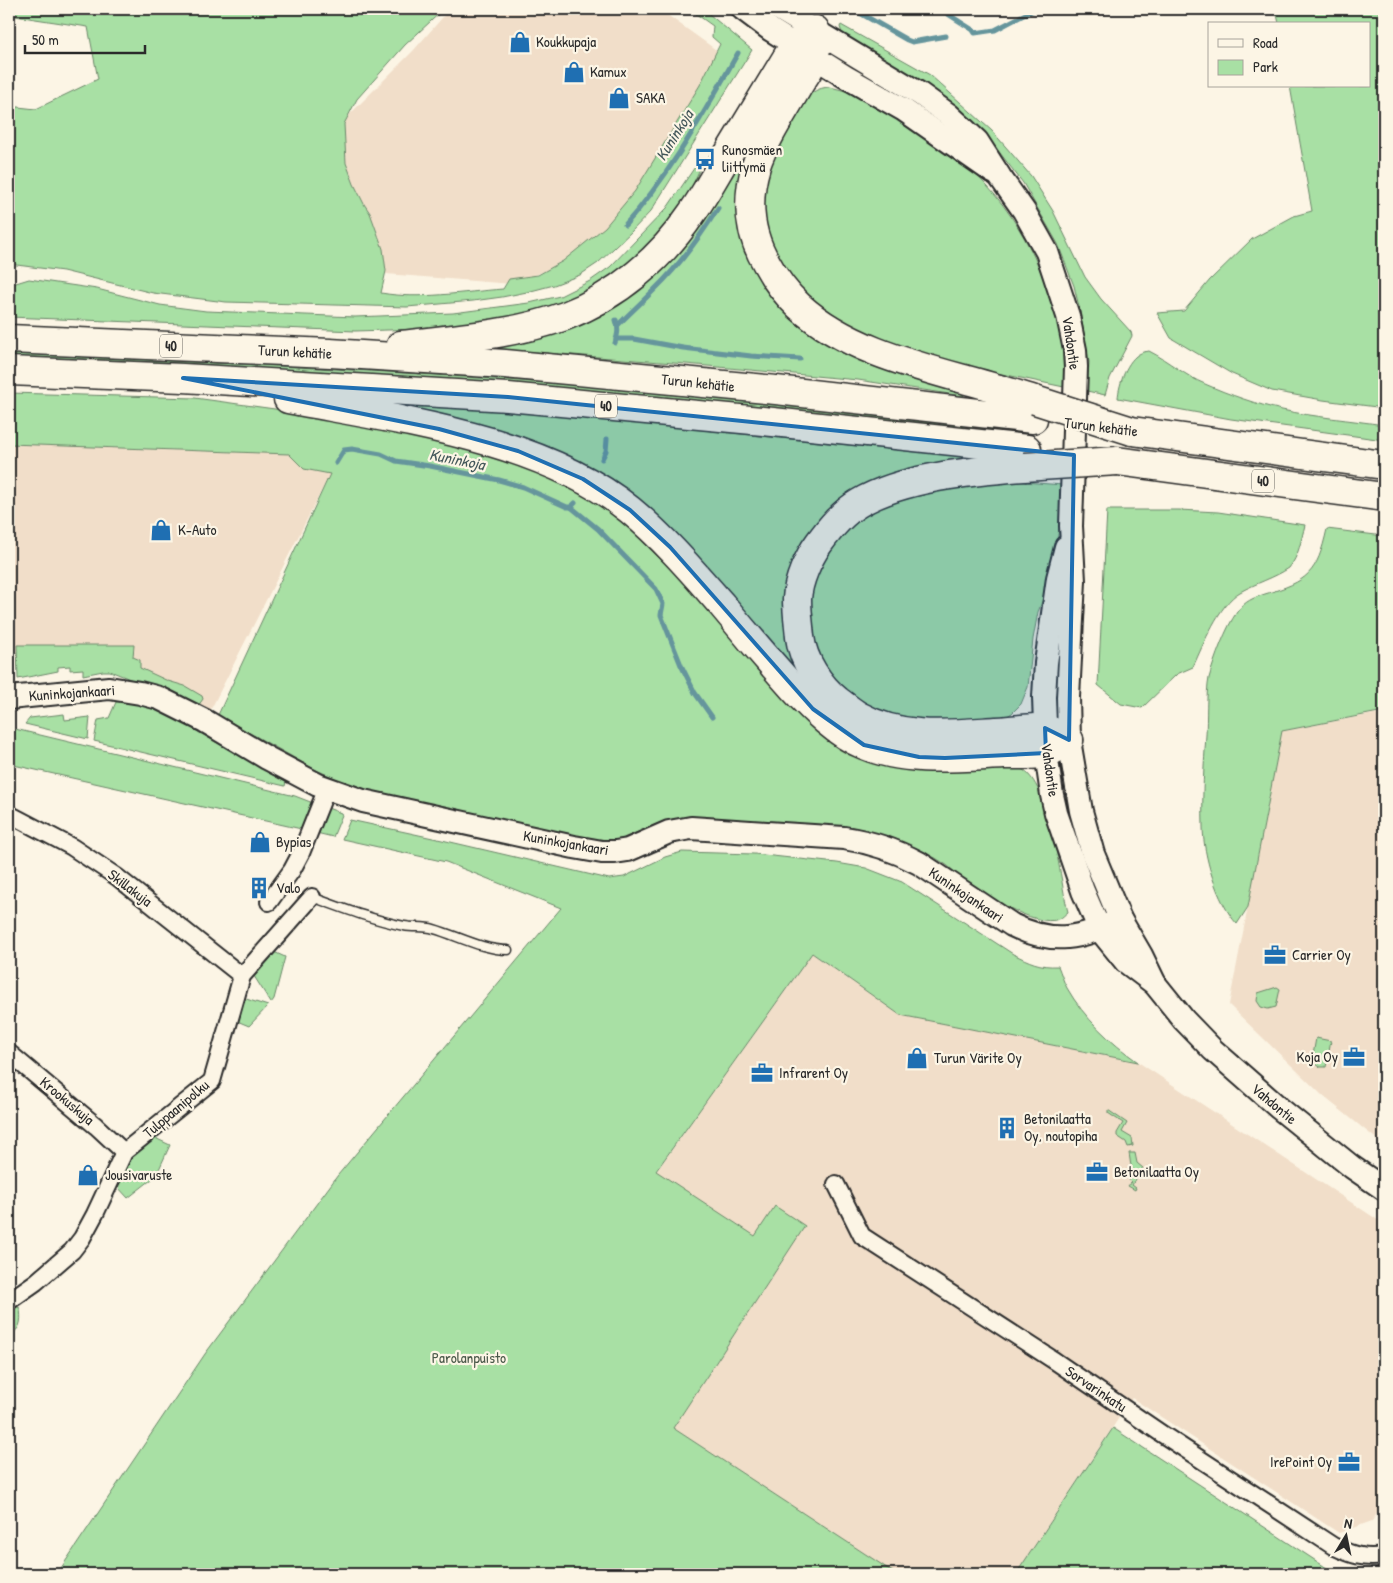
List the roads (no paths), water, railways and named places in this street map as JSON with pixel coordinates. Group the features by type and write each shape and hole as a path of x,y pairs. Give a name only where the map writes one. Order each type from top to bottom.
{"highway":[{"path":"330,353 472,336 532,326 565,316 619,288 661,253 692,213 808,44"},
{"path":"808,44 762,151 753,178 750,207 752,232 760,253 783,289 799,306 818,321 846,338 883,354 1034,409"},
{"name":"Turun kehätie","path":"9,339 330,353 514,365 776,390 1034,409 1140,432 1384,466"},
{"name":"Turun kehätie","path":"9,371 183,378 508,397 773,422 1026,458"},
{"path":"183,378 439,429 518,451 554,464 607,494 630,510 670,548 813,709 844,734 864,746 919,757 1053,741"},
{"path":"1026,458 981,471 916,482 888,490 859,504 843,515 830,528 816,548 800,584 797,599 798,622 803,648 818,681 830,695 858,716 894,730 923,734 1053,741"},
{"name":"40","path":"1026,458 1130,463 1384,497"}],"street":[{"name":"Vahdontie","path":"743,9 771,30 808,44 920,94 949,115 977,141 1024,211 1047,252 1068,316 1075,350 1076,374 1071,526 1074,580 1068,679 1053,741 1052,796 1083,891 1100,930 1126,962 1154,984 1184,1020 1213,1050 1279,1108 1352,1167 1384,1189"},
{"name":"Vahdontie","path":"779,9 808,44"},
{"name":"Kuninkojankaari","path":"9,698 108,688 140,692 159,698 191,714 300,776 327,788 363,800 602,852 628,850 669,832 691,828 844,838 886,847 919,864 1012,925 1025,931 1050,936 1069,937 1100,930 1120,919"},
{"name":"Vahdontie","path":"1053,741 1081,811 1092,854 1105,886 1154,984"},
{"path":"269,902 292,870 301,853 327,788"},
{"name":"Skillakuja","path":"9,814 72,847 117,876 242,976"},
{"name":"Tulppaanipolku","path":"9,1301 36,1282 72,1251 82,1238 95,1214 124,1152 212,1081 242,976 312,897"},
{"name":"Krookuskuja","path":"9,1052 124,1152"},
{"name":"Sorvarinkatu","path":"836,1184 862,1236 1055,1361 1333,1546 1361,1557 1384,1556"}],"lane":[{"path":"312,897 347,910 397,924 425,926 482,945 500,950 508,950"}],"waterway":[{"path":"853,9 912,42 946,36"},
{"path":"940,9 975,33 995,30 1035,9"},
{"name":"Kuninkoja","path":"625,225 672,164 738,53"},
{"path":"618,325 672,271 718,208"},
{"name":"Kuninkoja","path":"615,343 618,331 616,320"},
{"path":"616,339 634,339 683,348 751,356 800,359"},
{"name":"Kuninkoja","path":"602,459 606,451 607,439"},
{"name":"Kuninkoja","path":"336,463 344,450 352,449 381,454 396,461 499,480 523,487 567,507 571,507 575,503"},
{"path":"571,507 598,529 656,589 663,604 661,615 681,665 695,693 712,717"}],"place":[{"name":"Koukkupaja","path":"520,42"},
{"name":"Kamux","path":"574,72"},
{"name":"SAKA","path":"619,98"},
{"name":"Runosmäen liittymä","path":"705,159"},
{"name":"K-Auto","path":"161,530"},
{"name":"Bypias","path":"260,842"},
{"name":"Valo","path":"259,888"},
{"name":"Carrier Oy","path":"1275,955"},
{"name":"Koja Oy","path":"1354,1057"},
{"name":"Turun Värite Oy","path":"917,1058"},
{"name":"Infrarent Oy","path":"762,1073"},
{"name":"Betonilaatta Oy, noutopiha","path":"1007,1128"},
{"name":"Betonilaatta Oy","path":"1097,1172"},
{"name":"Jousivaruste","path":"88,1175"},
{"name":"IrePoint Oy","path":"1349,1462"}],"park label":[{"name":"Parolanpuisto","path":"469,1358"}]}
